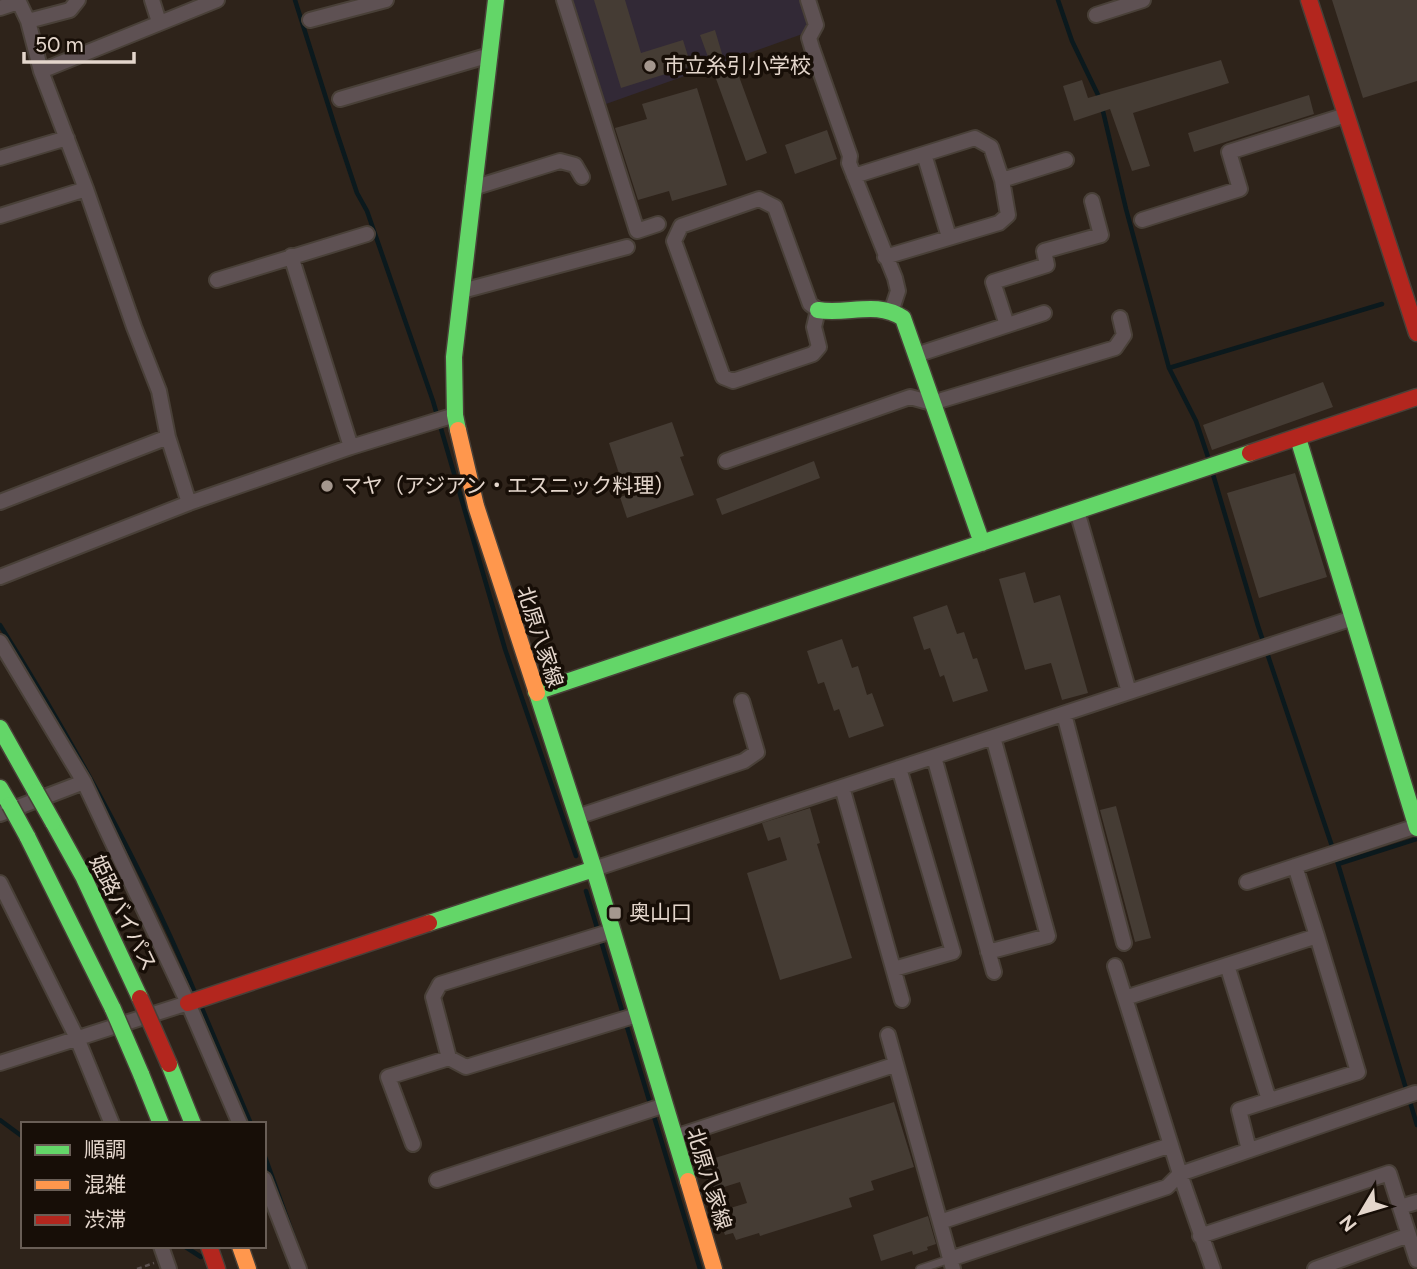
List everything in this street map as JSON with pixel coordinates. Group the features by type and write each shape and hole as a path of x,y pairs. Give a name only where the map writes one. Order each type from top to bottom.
{"main road":[{"path":"1309,0 1417,333"},
{"name":"北原八家線","path":"496,3 454,357 455,415 476,506 594,869 714,1269"},
{"path":"818,310 831,313 878,307 892,309 903,318 982,543"},
{"path":"536,692 1417,397"},
{"path":"1298,438 1417,827"},
{"name":"姫路バイパス","path":"0,728 84,878 169,1063 192,1122"},
{"path":"0,788 5,810 27,836 113,1009 160,1122"},
{"path":"188,1003 594,869"},
{"path":"210,1248 217,1269"},
{"path":"241,1248 248,1269"}],"street":[{"path":"28,21 70,10 78,0"},
{"path":"152,0 159,22"},
{"path":"41,71 217,0"},
{"path":"310,20 386,0"},
{"path":"496,3 512,0"},
{"path":"564,0 637,231 658,225"},
{"path":"808,0 816,25 809,38 850,156 849,163 898,290 892,309"},
{"path":"1096,15 1143,0"},
{"path":"0,8 18,1 28,21 41,71 159,391 168,437 190,503"},
{"path":"340,99 489,55"},
{"path":"1142,220 1240,189 1229,152 1346,114"},
{"path":"0,158 67,138"},
{"path":"854,176 975,138 991,147 1002,180 1008,215 999,223 885,257"},
{"path":"923,154 949,237"},
{"path":"473,188 560,160 575,165 582,177"},
{"path":"1002,180 1066,160"},
{"path":"0,216 86,189"},
{"path":"759,199 768,202 775,207 810,304 818,310 814,327 819,347 813,354 733,381 723,377 674,241 681,226 759,199"},
{"path":"1007,325 993,282 1047,265 1044,251 1101,235 1092,201"},
{"path":"217,279 367,234"},
{"path":"462,290 627,247"},
{"path":"291,256 351,447"},
{"path":"916,355 1044,313"},
{"path":"726,461 910,397 932,403 1115,348 1124,335 1120,318"},
{"path":"0,577 190,503 351,447 455,415"},
{"path":"0,502 168,437"},
{"path":"1077,511 1129,692"},
{"path":"594,869 1353,618"},
{"path":"0,642 84,782 188,1003 239,1122"},
{"path":"577,817 744,761 757,752 742,701"},
{"path":"1064,714 1124,943"},
{"path":"988,952 1048,936 993,737"},
{"path":"934,757 994,972"},
{"path":"894,969 953,952 899,768"},
{"path":"5,810 84,782"},
{"path":"842,787 902,1000"},
{"path":"1247,882 1417,827"},
{"path":"1249,1150 1239,1110 1358,1072 1295,866"},
{"path":"0,883 77,1038 111,1122"},
{"path":"449,1058 433,997 440,984 612,931"},
{"path":"1125,998 1317,936"},
{"path":"1227,965 1269,1100"},
{"path":"1115,966 1200,1236 1213,1269"},
{"path":"0,1063 188,1003"},
{"path":"413,1144 388,1077 449,1058 466,1067 637,1016"},
{"path":"888,1035 894,1065 952,1264 1167,1187 1180,1174 1415,1093"},
{"path":"675,1137 894,1065"},
{"path":"436,1180 665,1105"},
{"path":"940,1222 1171,1144"},
{"path":"1200,1236 1389,1173 1417,1260"},
{"path":"266,1184 299,1269"},
{"path":"1400,1207 1417,1202"},
{"path":"1315,1269 1409,1235"},
{"path":"162,1248 169,1269"}],"lane":[{"path":"920,1269 952,1264"}],"shaded area":[{"name":"市立糸引小学校","path":"567,0 804,0 812,26 808,32 606,104 599,100"}],"building":[{"path":"594,0 625,0 641,53 683,40 691,66 621,88"},
{"path":"1332,0 1417,0 1417,81 1363,98"},
{"path":"715,30 728,74 737,71 767,153 746,161 700,35"},
{"path":"1221,60 1229,83 1133,113 1150,166 1132,171 1110,109 1074,121 1063,86 1082,80 1088,98"},
{"path":"697,88 727,185 672,201 669,191 638,200 615,128 647,119 642,104"},
{"path":"1309,95 1314,114 1194,152 1188,133"},
{"path":"827,130 837,159 795,174 785,145"},
{"path":"1323,382 1333,407 1212,450 1203,425"},
{"path":"672,422 684,456 680,457 694,495 627,518 620,497 626,495 609,443"},
{"path":"814,461 820,478 722,515 716,499"},
{"path":"1295,473 1327,577 1259,598 1227,493"},
{"path":"1025,572 1034,603 1060,595 1088,693 1062,700 1051,663 1025,670 999,579"},
{"path":"947,605 957,634 964,632 973,659 977,658 988,691 953,702 944,675 940,677 930,648 924,650 913,617"},
{"path":"842,639 852,668 858,666 867,695 872,693 884,726 849,738 839,709 834,711 824,682 818,684 807,651"},
{"path":"1116,806 1151,938 1135,942 1100,810"},
{"path":"810,808 820,843 817,844 852,958 780,980 747,873 787,860 780,837 768,841 762,823"},
{"path":"894,1102 914,1167 871,1181 874,1190 849,1198 852,1207 760,1236 759,1233 736,1240 733,1233 725,1235 717,1212 747,1203 740,1182 711,1191 702,1162"},
{"path":"928,1216 936,1244 913,1255 912,1251 881,1261 873,1235"}],"waterway":[{"path":"295,0 357,193 367,211 433,401 505,649 576,856"},
{"path":"1058,0 1072,41 1100,99"},
{"path":"1102,107 1126,209 1169,368 1196,421 1209,460"},
{"path":"1169,368 1382,304"},
{"path":"1212,471 1258,626 1338,864 1417,1125"},
{"path":"0,625 106,806 153,899 196,995"},
{"path":"1338,864 1417,839"},
{"path":"586,891 700,1269"},
{"path":"201,1006 250,1122"},
{"path":"0,1120 21,1136"},
{"path":"266,1160 298,1249"},
{"path":"187,1248 201,1257"}],"traffic: fast":[{"path":"458,430 455,415 454,357 496,0"},
{"path":"818,310 883,310 903,318 982,543"},
{"path":"1298,438 1417,828"},
{"path":"536,692 1250,453"},
{"path":"537,693 594,869 688,1181"},
{"path":"0,728 36,792"},
{"path":"0,788 10,805"},
{"path":"36,792 53,822"},
{"path":"10,805 27,836"},
{"path":"53,822 84,878 140,998"},
{"path":"27,836 113,1009"},
{"path":"429,923 594,869"},
{"path":"113,1009 141,1074"},
{"path":"169,1064 192,1122"},
{"path":"141,1074 160,1122"}],"traffic: slow":[{"path":"458,430 476,506 537,693"},
{"path":"688,1181 714,1269"},
{"path":"241,1248 248,1269"}],"traffic: jam":[{"path":"1309,0 1417,333"},
{"path":"1250,453 1417,397"},
{"path":"188,1003 429,923"},
{"path":"140,998 169,1064"},
{"path":"210,1248 217,1269"}],"place":[{"name":"市立糸引小学校","path":"650,66"},
{"name":"マヤ（アジアン・エスニック料理）","path":"327,486"},
{"name":"奥山口","path":"615,913"}]}
